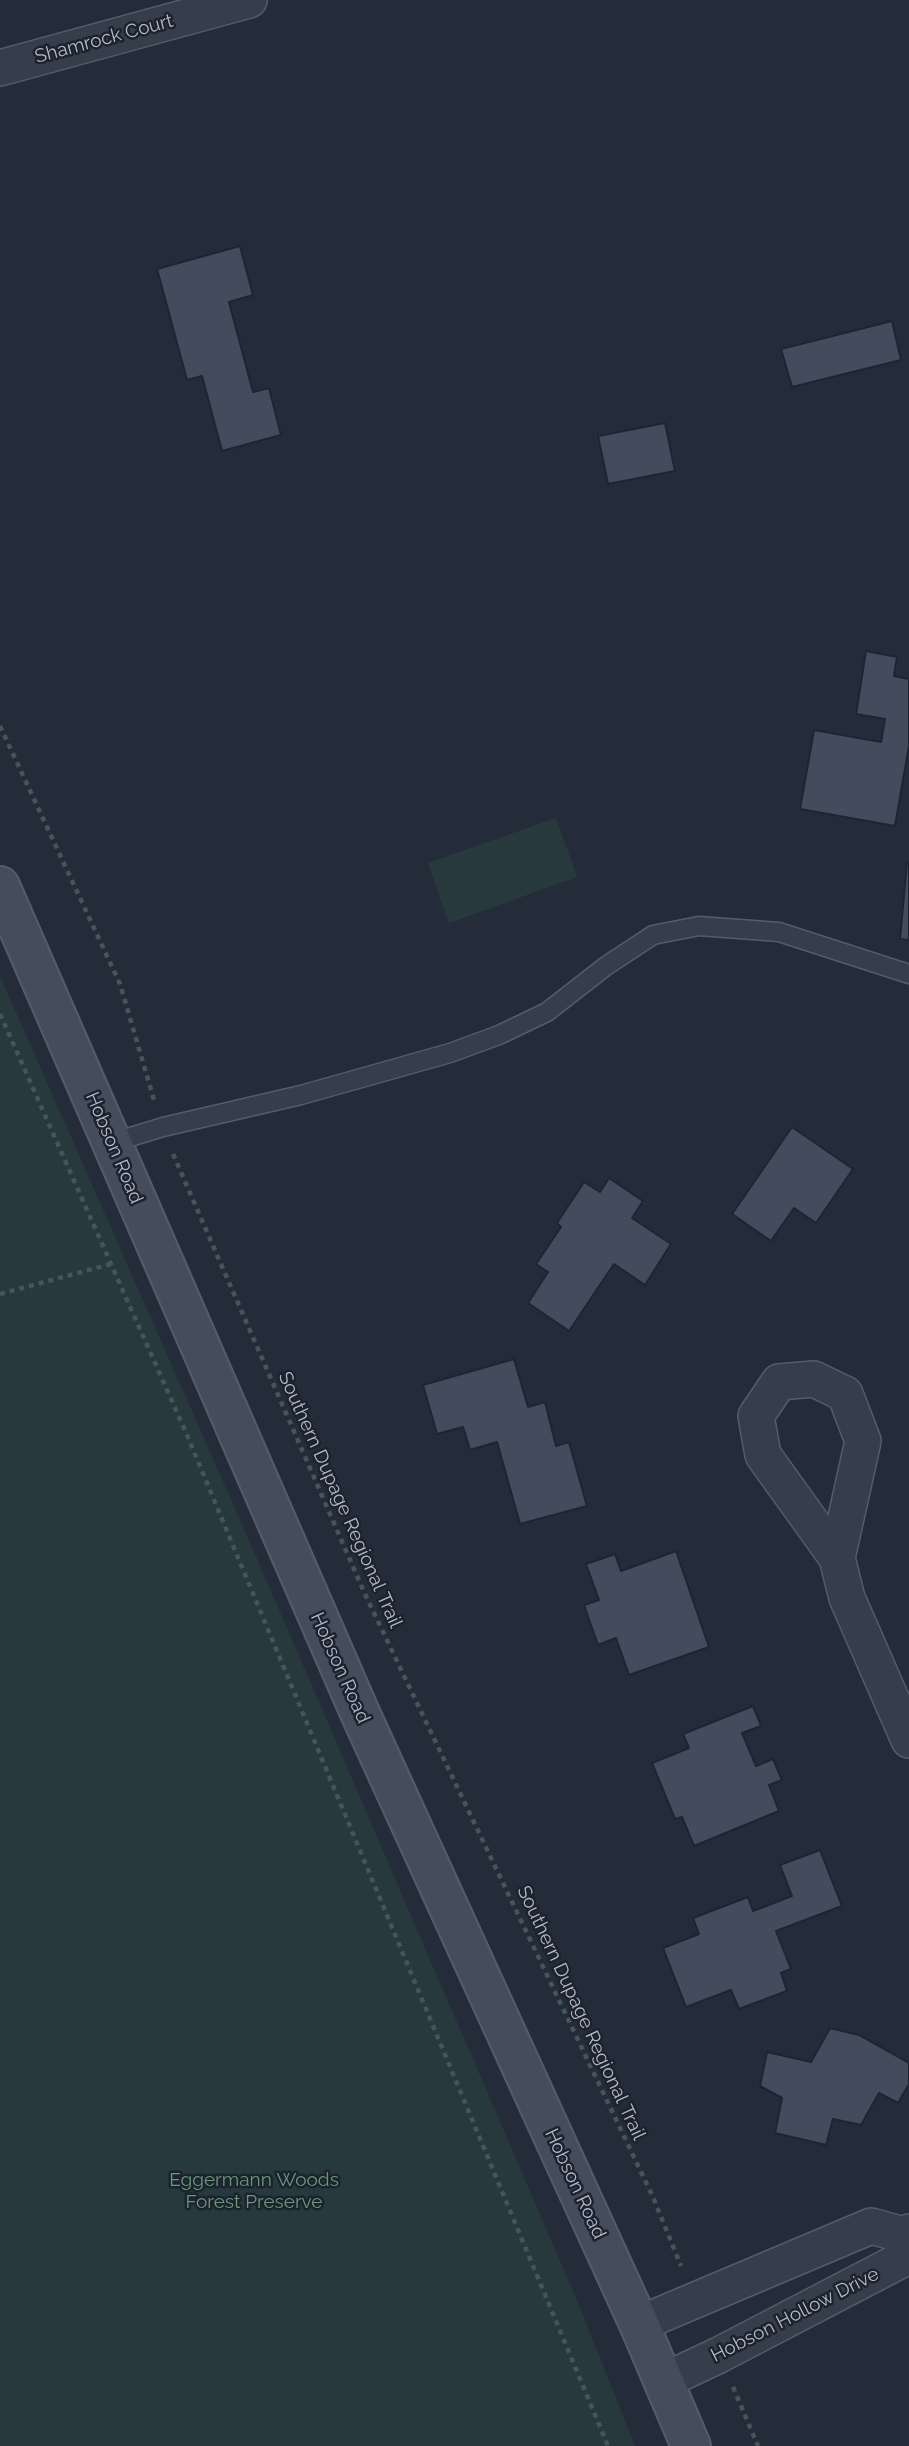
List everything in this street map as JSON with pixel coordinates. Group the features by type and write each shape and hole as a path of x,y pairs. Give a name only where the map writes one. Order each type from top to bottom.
{"main road":[{"name":"Hobson Road","path":"0,886 360,1713 639,2324 691,2446"}],"street":[{"name":"Shamrock Court","path":"0,68 249,0"},
{"path":"837,1558 863,1441 845,1394 814,1379 779,1382 756,1416 763,1455 837,1558 847,1598 909,1740"},
{"name":"Hobson Hollow Drive","path":"639,2324 871,2226 906,2234 903,2259 664,2381"}],"lane":[{"path":"111,1143 163,1126 313,1092 450,1053 499,1035 547,1012 606,966 653,935 699,926 779,932 909,974"}],"path":[{"name":"Southern Dupage Regional Trail","path":"0,726 120,984 143,1068 181,1175 364,1591 653,2197 685,2274"},
{"path":"0,1014 193,1448 608,2446"},
{"path":"0,1294 111,1265"},
{"path":"731,2384 758,2446"}],"green space":[{"path":"556,818 577,877 449,923 428,863"},
{"name":"Eggermann Woods Forest Preserve","path":"0,976 255,1554 576,2298 635,2446 0,2446"}],"building":[{"path":"240,246 253,295 229,302 253,392 269,388 281,435 222,451 202,376 187,380 157,269"},
{"path":"892,321 901,360 792,387 781,349"},
{"path":"665,423 675,471 608,484 598,436"},
{"path":"866,651 897,657 894,676 909,679 909,746 895,826 800,809 814,730 881,742 885,719 856,714"},
{"path":"909,862 909,940 900,939"},
{"path":"792,1127 853,1169 816,1223 794,1208 771,1241 732,1214"},
{"path":"609,1178 643,1201 632,1218 671,1244 645,1285 614,1264 569,1331 528,1303 548,1272 536,1264 561,1227 557,1223 584,1182 600,1192"},
{"path":"514,1359 528,1407 545,1402 556,1446 569,1442 587,1506 520,1524 497,1442 470,1450 463,1427 437,1434 423,1385"},
{"path":"676,1551 709,1647 629,1675 616,1638 598,1645 584,1605 599,1600 586,1564 615,1554 621,1571"},
{"path":"753,1706 761,1726 742,1733 756,1766 773,1759 782,1780 769,1785 779,1811 694,1846 682,1817 675,1819 652,1763 689,1748 683,1734"},
{"path":"820,1850 842,1906 776,1931 791,1969 781,1973 787,1991 739,2009 731,1990 686,2007 663,1948 699,1934 693,1918 748,1897 753,1911 792,1896 780,1865"},
{"path":"830,2028 859,2035 909,2063 909,2084 898,2103 879,2093 861,2125 833,2119 826,2145 775,2133 782,2098 760,2086 767,2052 811,2062"}]}
